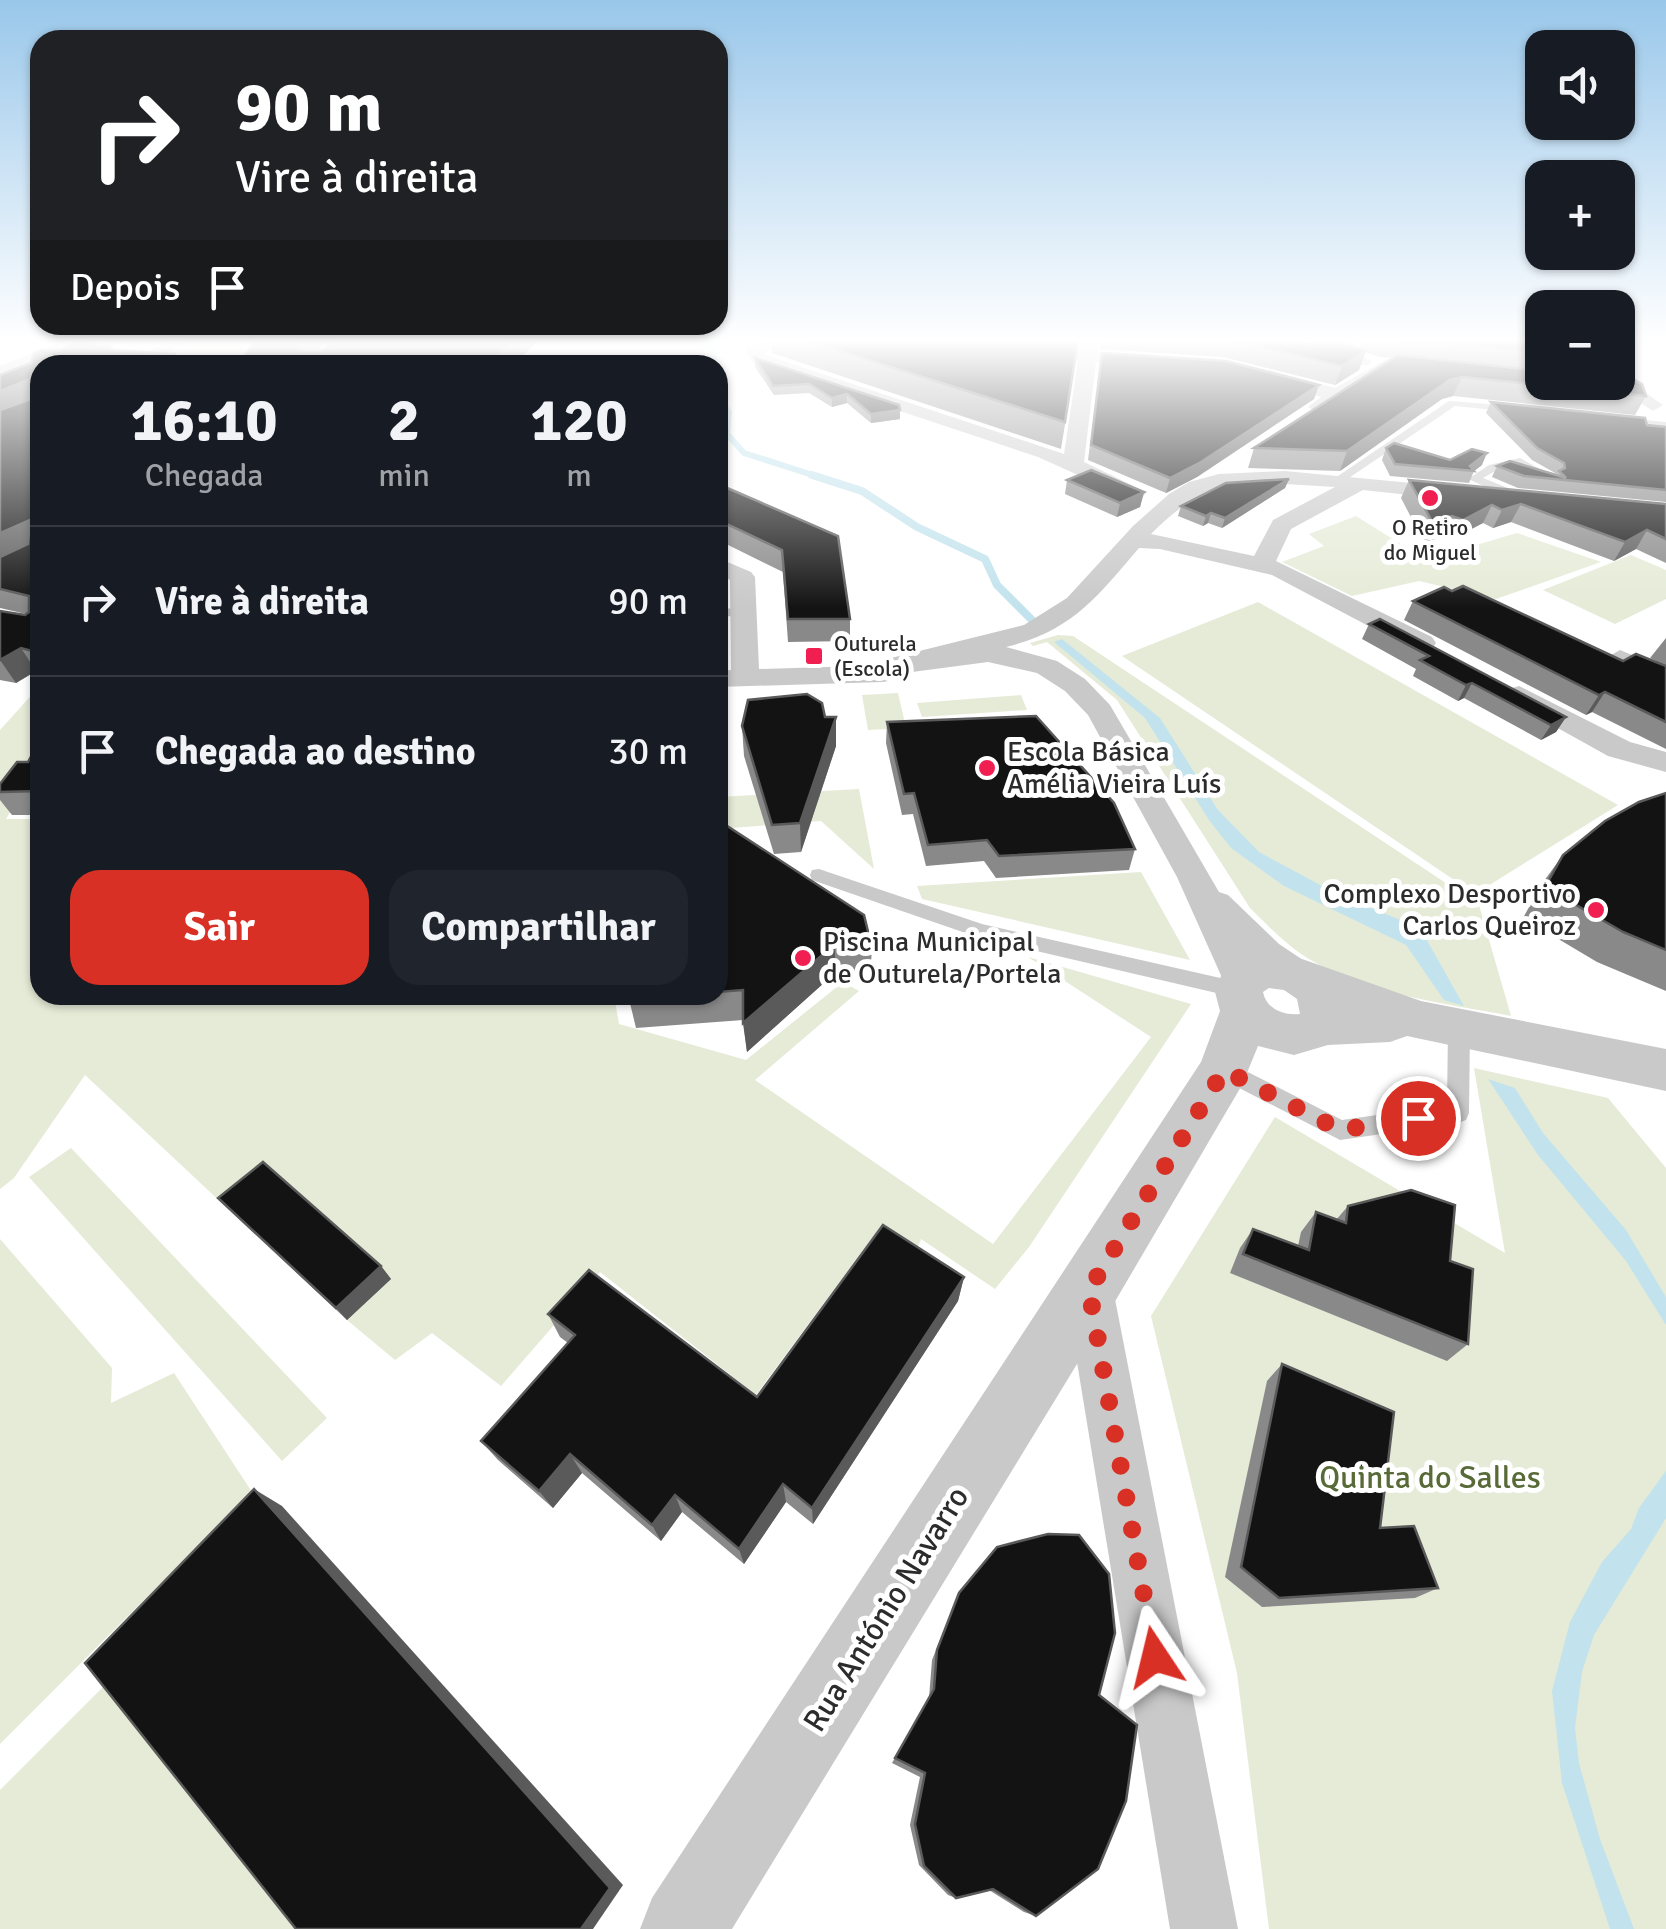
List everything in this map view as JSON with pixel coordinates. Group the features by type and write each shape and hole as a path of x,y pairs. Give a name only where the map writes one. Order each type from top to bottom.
{"street":[{"path":"964,428 1073,465 1226,503"},
{"path":"1073,465 1078,428"},
{"path":"728,570 742,577 730,612 731,679 993,671 1021,655 1185,495 1245,456 1256,469 1278,479"},
{"path":"1185,495 1244,478 1512,496 1559,486"},
{"path":"1263,563 1281,525 1346,484"},
{"path":"1135,540 1263,563 1452,659"},
{"path":"862,674 949,652 1021,655 1083,690 1100,710 1194,878 1276,999 1439,1025 1663,1074"},
{"path":"1620,658 1666,680"},
{"path":"1502,686 1620,749 1666,762"},
{"path":"1194,878 1240,931 1276,999"},
{"path":"1224,1070 1276,999"},
{"name":"Rua António Navarro","path":"682,1929 1089,1290 1224,1070"},
{"path":"1089,1290 1204,1929"}],"lane":[{"path":"1346,484 1420,428"},
{"path":"1512,496 1474,479 1494,468 1520,462 1559,486"},
{"path":"819,875 980,931 1276,999"},
{"path":"1224,1070 1340,1130 1458,1113 1439,1025"}],"green space":[{"path":"1356,516 1415,553 1446,554 1517,533 1601,562 1496,599 1419,581 1352,596 1282,562 1324,546 1309,534"},
{"path":"1631,555 1666,570 1666,599 1615,624 1543,590"},
{"path":"1258,602 1618,805 1475,894 1122,656"},
{"path":"1058,635 1073,636 1479,905 1511,1016 1407,996 1356,981 1309,959 1285,942 1250,908 1117,700 1047,642 1033,646 1030,643"},
{"path":"898,693 906,728 868,730 862,695"},
{"path":"1021,695 1027,710 922,717 917,703"},
{"path":"30,697 30,771 6,819 30,819 30,1005 616,1005 619,1024 746,1060 843,982 859,991 755,1080 993,1244 1151,1037 1028,957 1191,1004 1029,1247 995,1289 921,1239 914,1257 874,1235 756,1395 600,1272 501,1386 432,1333 395,1360 347,1320 85,1075 14,1178 0,1189 0,730"},
{"path":"859,789 874,869 821,821 728,828 728,796"},
{"path":"1141,872 1190,960 922,899 917,886"},
{"name":"Quinta do Salles","path":"1474,1068 1608,1098 1666,1168 1666,1929 1269,1929 1237,1673 1151,1316 1275,1117 1505,1253"},
{"path":"71,1148 327,1418 282,1461 29,1177"},
{"path":"0,1239 112,1368 111,1403 174,1373 252,1492 0,1744"},
{"path":"116,1674 296,1929 0,1929 0,1790"}],"water":[{"path":"1062,639 1160,718 1218,810 1259,852 1337,894 1420,928 1464,1006 1444,1000 1406,945 1284,886 1231,848 1145,718 1054,642"},
{"path":"1488,1079 1515,1088 1543,1133 1626,1230 1666,1297 1666,1325 1626,1261 1538,1155"},
{"path":"1666,1471 1666,1518 1594,1635 1582,1672 1575,1728 1579,1763 1600,1839 1634,1929 1610,1929 1562,1783 1552,1691 1570,1622 1602,1562 1631,1529 1639,1508"}],"building":[{"path":"0,428 30,428 30,520 0,533"},
{"path":"1093,428 1253,428 1170,478 1091,445"},
{"path":"1285,428 1380,428 1347,451 1254,448"},
{"path":"1517,428 1666,428 1666,490 1524,476 1497,466 1510,461 1566,478 1559,471 1565,468 1564,463 1537,448"},
{"path":"1394,443 1450,460 1472,449 1487,453 1470,466 1474,471 1395,464 1386,448"},
{"path":"1091,470 1144,492 1120,503 1067,480"},
{"path":"1289,479 1225,518 1211,513 1206,516 1181,506 1226,483"},
{"path":"1409,480 1666,504 1666,539 1647,530 1625,542 1521,504 1502,510 1492,505 1463,520 1452,516 1434,525"},
{"path":"728,488 838,536 850,619 788,619 782,550 728,525"},
{"path":"30,520 30,650 21,648 0,660 0,611 25,615 29,612 29,596 0,589 0,557 28,544"},
{"path":"1463,586 1623,661 1636,654 1666,666 1666,722 1605,692 1599,695 1413,601 1444,587 1452,591"},
{"path":"1380,619 1566,717 1551,725 1472,683 1466,685 1420,660 1429,656 1369,624"},
{"path":"807,694 822,703 825,717 836,717 800,823 772,825 742,726 748,700"},
{"path":"1036,716 1114,803 1135,849 999,856 987,840 928,845 914,793 904,794 887,722"},
{"path":"30,758 30,791 0,792 0,784 17,762"},
{"name":"Complexo Desportivo Carlos Queiroz","path":"1666,793 1666,950 1623,932 1545,887 1563,855 1605,821 1639,802"},
{"path":"728,827 864,915 872,948 835,944 743,1023 743,990 728,991"},
{"path":"263,1162 381,1266 336,1308 218,1198"},
{"path":"1411,1190 1455,1205 1450,1261 1473,1269 1468,1344 1243,1254 1253,1229 1309,1250 1316,1212 1346,1223 1348,1206"},
{"path":"883,1225 964,1277 812,1508 783,1484 739,1549 675,1495 652,1525 570,1454 539,1491 481,1441 575,1335 548,1314 589,1270 757,1397"},
{"path":"1282,1364 1394,1412 1380,1528 1414,1526 1438,1588 1279,1598 1241,1567"},
{"path":"254,1489 610,1888 581,1929 296,1929 85,1663"},
{"path":"1048,1534 1079,1535 1109,1574 1115,1633 1099,1695 1137,1725 1126,1801 1098,1869 1036,1916 993,1889 956,1898 924,1866 915,1824 925,1773 895,1758 934,1689 937,1650 959,1593 997,1547"}],"waterway":[{"path":"728,435 744,453 819,477"},
{"path":"812,475 862,491 917,527 985,559 997,585 1032,620"}],"place":[{"name":"O Retiro do Miguel","path":"1430,498"},
{"name":"Outurela (Escola)","path":"814,656"},
{"name":"Escola Básica Amélia Vieira Luís","path":"987,768"},
{"name":"Complexo Desportivo Carlos Queiroz","path":"1596,910"},
{"name":"Piscina Municipal de Outurela/Portela","path":"803,958"}],"route":[{"path":"1155,1657 1089,1290 1224,1070 1340,1130 1418,1118"}]}
